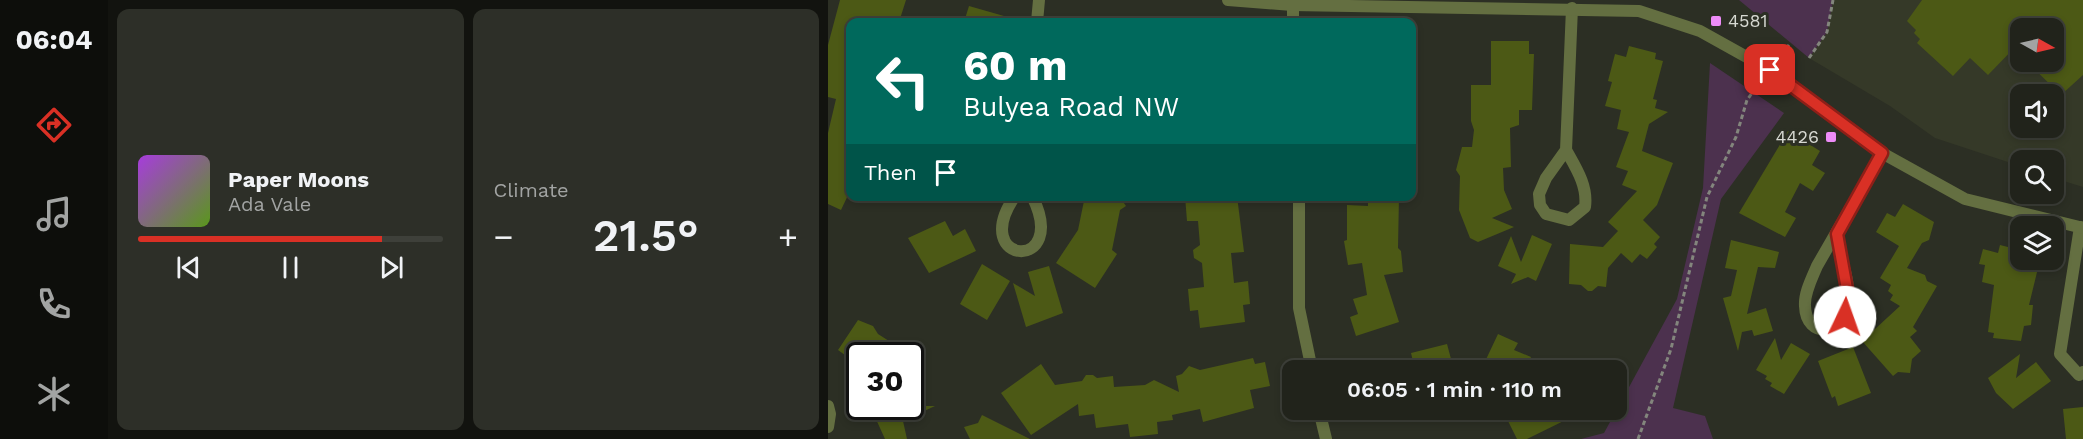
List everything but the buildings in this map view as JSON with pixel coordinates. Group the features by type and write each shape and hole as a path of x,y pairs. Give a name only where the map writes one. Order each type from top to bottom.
{"street":[{"path":"1037,18 1039,0"},
{"path":"1228,0 1639,10 1700,31 1770,70 1882,153 1965,199 2081,227 2060,354 2079,375 2083,372"},
{"path":"1292,2 1293,18"},
{"path":"1566,150 1546,178 1539,194 1540,205 1546,214 1569,220 1585,207 1586,196 1584,185 1566,150 1572,8"},
{"path":"1837,234 1849,300 1845,317 1837,326 1827,330 1815,327 1807,319 1804,305 1817,266 1882,153"},
{"path":"1013,201 1001,224 1002,237 1006,245 1014,250 1033,247 1042,233 1041,218 1034,201"},
{"path":"1299,201 1299,308 1310,360"},
{"path":"828,406 828,428"},
{"path":"1320,420 1323,438"}],"path":[{"path":"1809,58 1827,32 1833,0"},
{"path":"1638,439 1671,349 1707,197 1736,137 1748,100 1789,45"}],"shaded area":[{"path":"1739,0 1833,0 1827,32 1809,58"},
{"path":"1833,0 2083,0 2083,187 2064,181 2064,150 2010,150 2010,163 1935,138 1890,106 1809,58 1827,32"},
{"path":"1710,63 1784,113 1721,199 1673,408 1705,416 1713,439 1581,439 1604,433 1611,420 1627,420 1627,391 1677,299 1703,188"}],"place":[{"name":"4581","path":"1716,21"},
{"name":"4426","path":"1831,137"}],"route":[{"path":"1770,70 1882,153 1837,234 1849,300 1845,317"}]}
